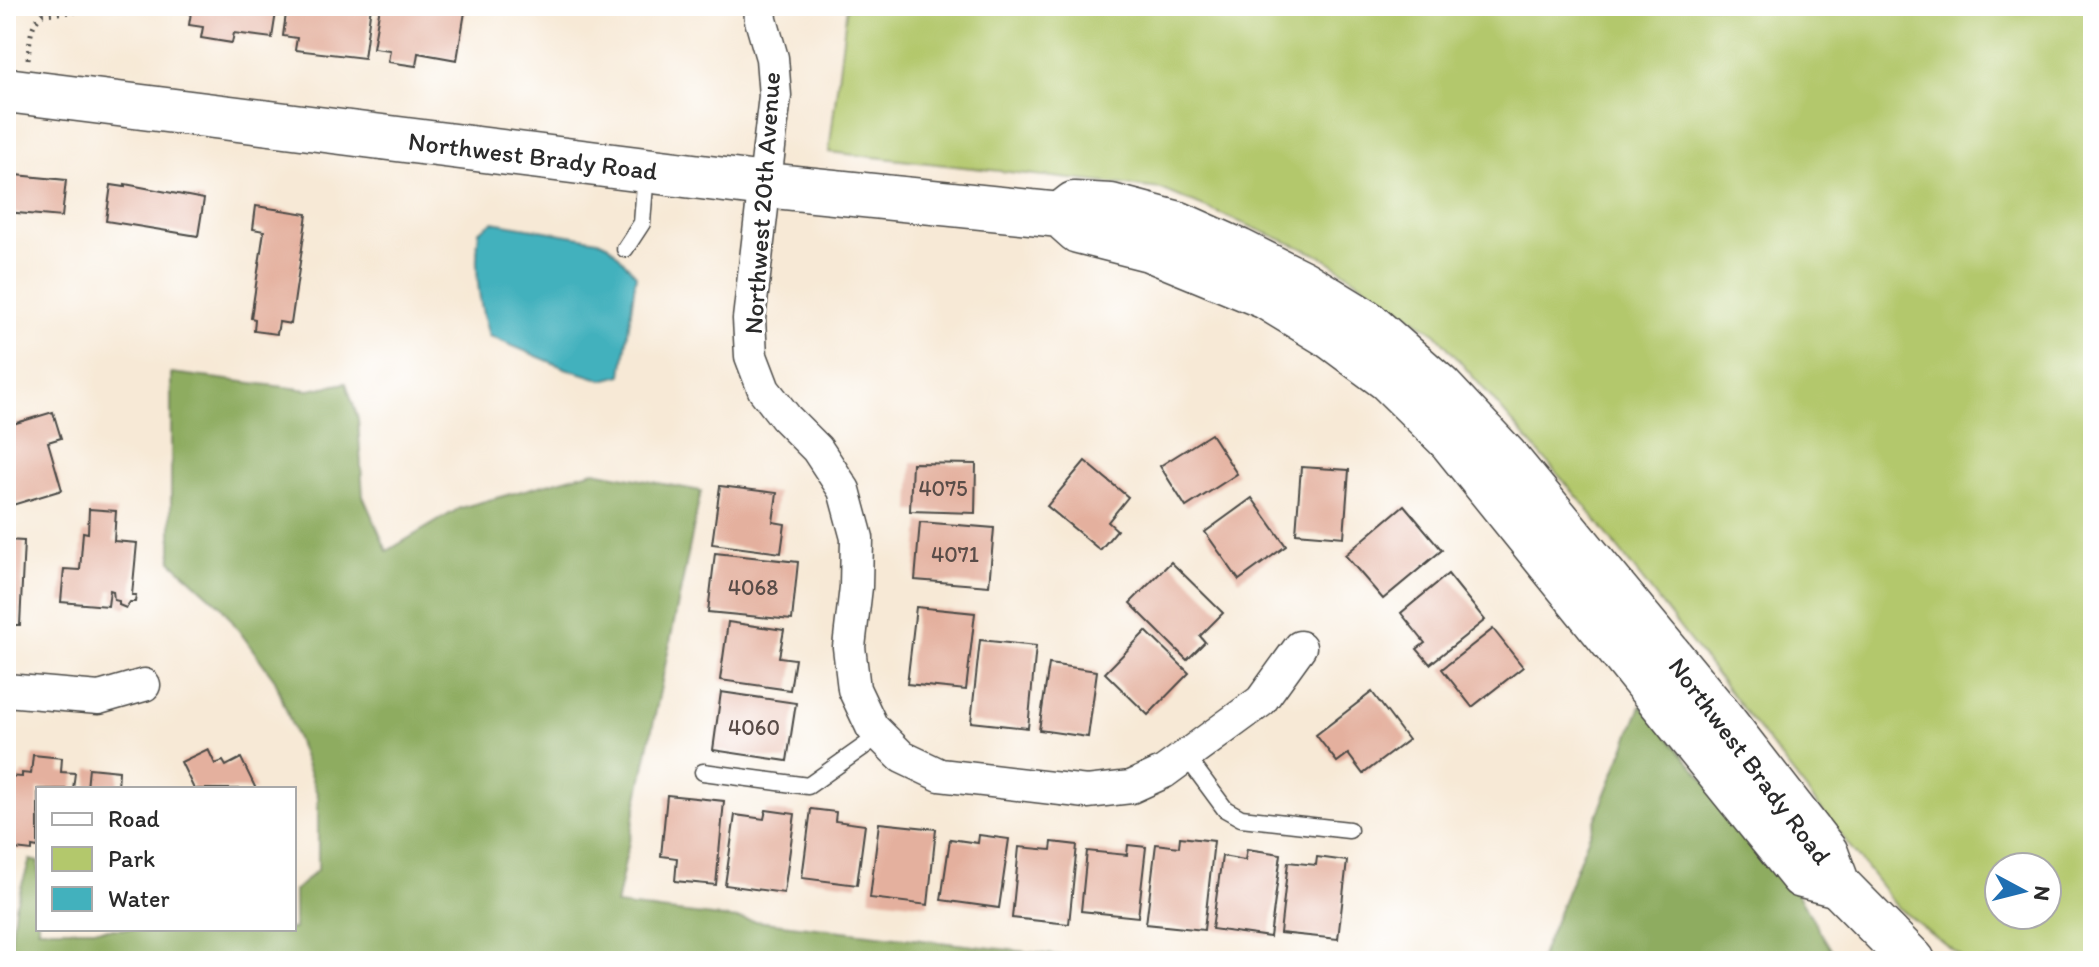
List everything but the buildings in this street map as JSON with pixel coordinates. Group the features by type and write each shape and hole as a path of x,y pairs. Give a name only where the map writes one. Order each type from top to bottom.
{"main road":[{"name":"Northwest Brady Road","path":"14,91 765,185 1060,215 1078,231 1149,249 1266,297 1330,336 1388,379 1450,440 1802,876 1838,885 1913,961"}],"street":[{"name":"Northwest 20th Avenue","path":"760,6 772,58 775,96 749,319 751,356 764,390 817,449 844,490 857,538 856,587 849,647 854,689 872,727 902,757 940,775 1087,792 1131,787 1164,772 1261,701 1300,647"},
{"path":"6,690 99,698 144,685"}],"lane":[{"path":"625,249 642,223 646,170"},
{"path":"703,772 808,786 880,735"},
{"path":"1186,756 1225,809 1241,818 1349,830"}],"path":[{"path":"14,91 32,29 37,18 43,14 154,6 180,9 181,6"}],"green space":[{"path":"847,6 2093,6 2093,961 1967,961 1897,907 1581,501 1436,334 1321,256 1161,189 829,152"},
{"path":"171,373 309,390 346,383 358,419 363,496 387,551 460,508 594,471 701,491 616,905 1106,961 9,961 15,906 30,860 36,862 36,931 296,931 296,889 318,869 318,796 275,680 221,606 171,561"},
{"path":"1641,706 1786,875 1838,961 1539,961"}],"water":[{"path":"493,222 598,240 609,245 636,275 622,375 603,380 565,368 489,336 480,297 477,258 479,231"}]}
